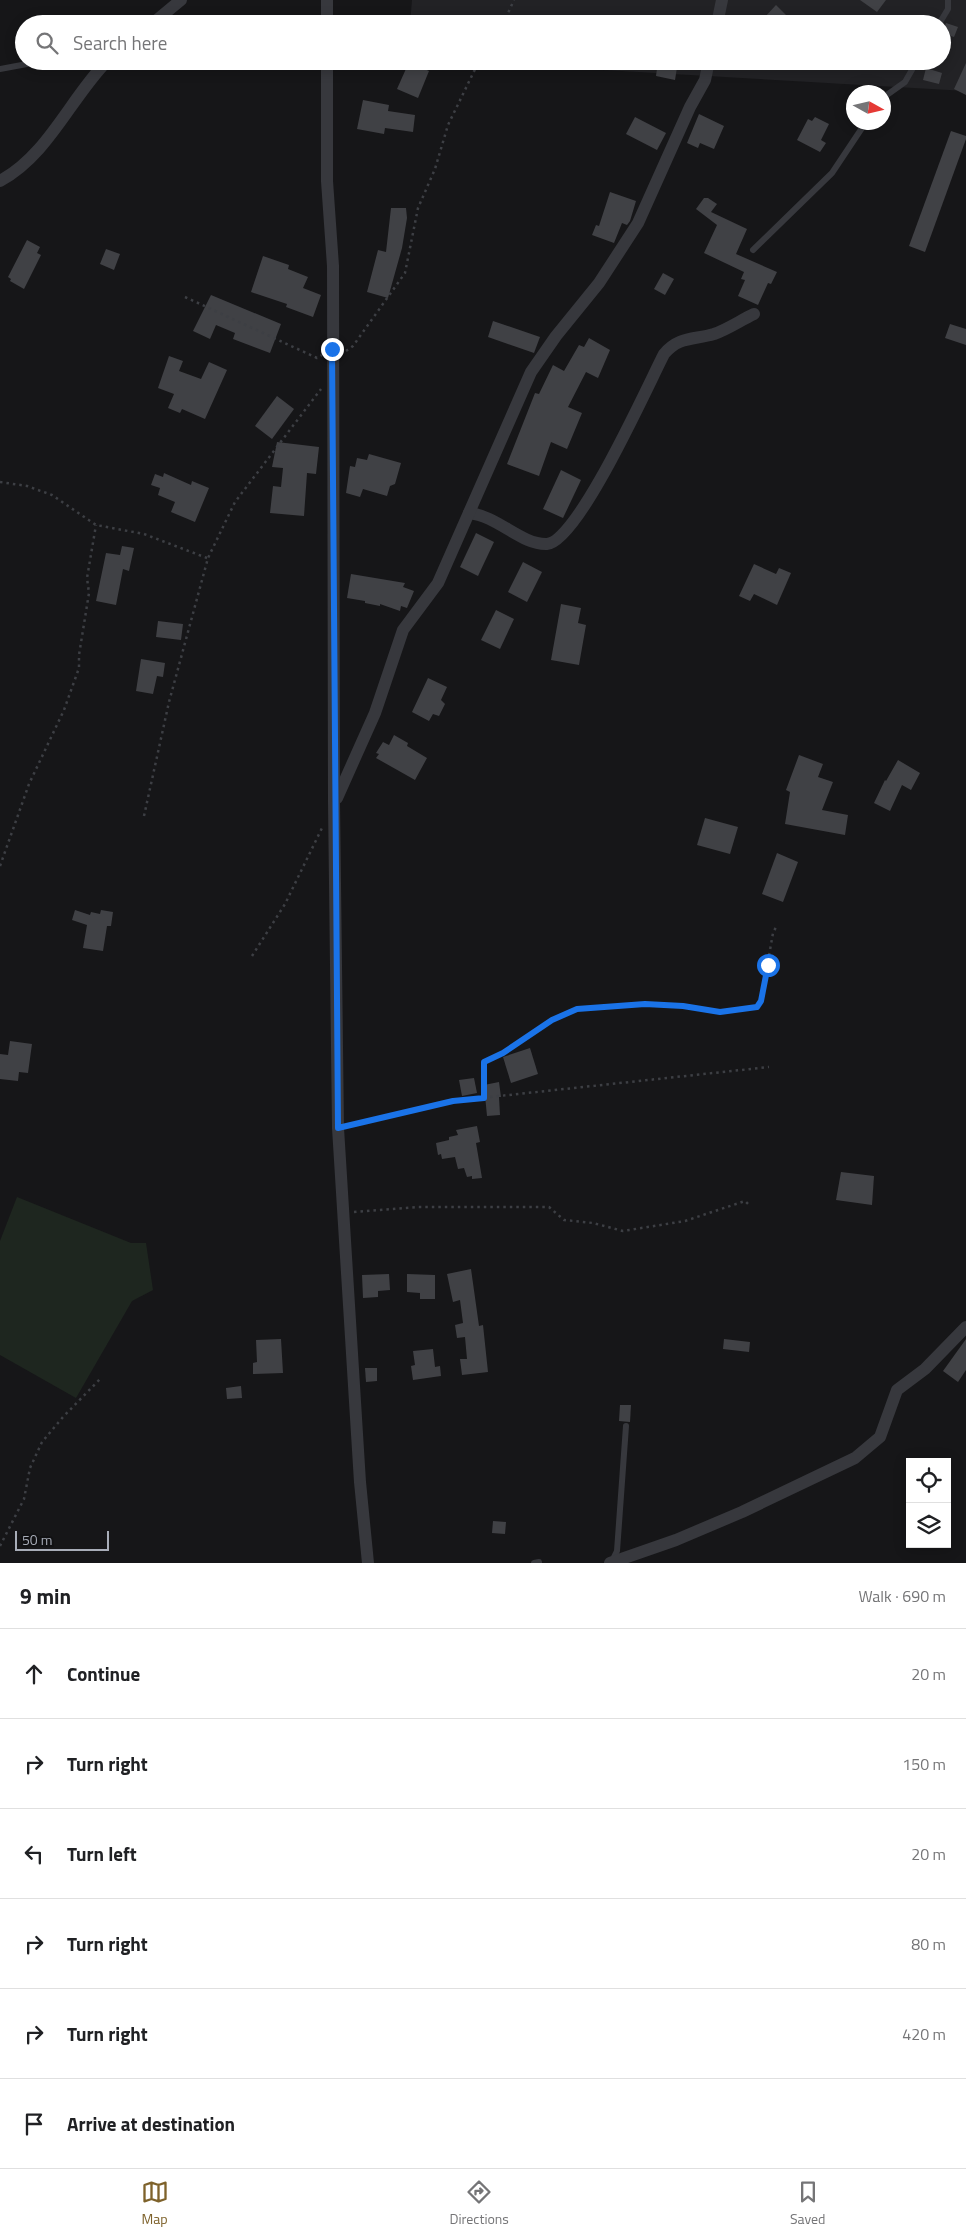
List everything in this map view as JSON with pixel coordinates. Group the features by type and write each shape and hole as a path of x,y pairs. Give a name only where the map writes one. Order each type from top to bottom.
{"street":[{"path":"163,15 181,0"},
{"path":"327,0 327,15"},
{"path":"719,15 722,0"},
{"path":"0,181 16,173 54,131 99,70"},
{"path":"327,70 327,181 333,266 334,802 338,1128 360,1482 368,1563"},
{"path":"334,802 375,713 404,630 438,582 531,372 556,336 599,283 638,223 690,107 705,80 707,70"},
{"path":"469,514 488,517 538,542 548,544 556,541 565,534 598,486 664,354 672,345 685,339 716,333 754,314"},
{"path":"610,1563 676,1540 734,1516 855,1458 880,1437 897,1390 925,1369 966,1326"}],"lane":[{"path":"944,15 948,9 948,0"},
{"path":"0,69 15,66"},
{"path":"891,92 905,82 912,70"},
{"path":"754,250 832,173 861,130"},
{"path":"610,1563 617,1551 626,1426"}],"path":[{"path":"507,15 514,0"},
{"path":"186,298 317,358 332,355 353,346 405,273 418,208 435,170 448,125 475,70"},
{"path":"144,816 169,702 208,558 235,502 332,374"},
{"path":"0,482 27,486 52,495 96,525 144,534 208,558"},
{"path":"0,866 29,784 64,710 79,668 78,655 89,593 87,578 96,525"},
{"path":"252,956 285,904 322,828"},
{"path":"484,1098 484,1062 503,1053 552,1020 577,1009 645,1004 683,1006 720,1012 757,1007 761,1001 773,933 777,925"},
{"path":"338,1128 453,1101 769,1067"},
{"path":"342,1213 418,1207 549,1207 564,1220 593,1223 623,1231 685,1221 745,1201 750,1206"},
{"path":"0,1546 24,1499 30,1468 42,1442 63,1417 101,1378"}],"shaded area":[{"path":"412,0 966,0 966,91 891,87 891,85 862,85 602,70 951,70 951,15 411,15"},
{"path":"17,1197 131,1243 146,1243 153,1290 132,1301 76,1398 0,1355 0,1241"}],"building":[{"path":"860,0 886,0 877,12"},
{"path":"776,5 786,15 767,15"},
{"path":"951,25 958,27 954,37 951,36"},
{"path":"966,63 966,95 954,89"},
{"path":"405,70 429,71 418,98 397,89"},
{"path":"657,70 677,70 675,80 656,76"},
{"path":"926,70 942,73 939,84 923,80"},
{"path":"363,100 389,105 388,111 415,115 413,132 385,128 384,134 357,129"},
{"path":"699,114 724,126 714,149 700,143 698,148 687,143"},
{"path":"635,117 666,133 657,150 626,134"},
{"path":"815,117 829,124 821,140 826,143 820,152 797,140 808,119 812,121"},
{"path":"951,131 966,136 966,139 925,252 909,246"},
{"path":"610,192 636,201 630,221 627,225 622,223 614,243 592,235 596,225 599,226"},
{"path":"704,198 708,198 717,204 711,212 747,229 736,254 777,272 771,284 768,283 758,305 738,296 745,280 741,279 744,272 704,253 717,225 696,209"},
{"path":"391,208 406,208 407,218 402,248 388,298 367,292 378,250 386,252"},
{"path":"27,240 40,247 37,253 41,255 24,289 10,281 11,279 8,277"},
{"path":"106,249 120,254 114,270 100,264"},
{"path":"263,256 289,265 288,269 308,277 303,288 321,295 313,317 286,307 287,304 251,292"},
{"path":"663,273 674,279 665,295 654,289"},
{"path":"211,295 281,324 270,353 233,339 235,333 216,325 210,339 193,331"},
{"path":"493,321 540,337 534,353 488,337"},
{"path":"950,324 966,329 966,345 945,338"},
{"path":"589,338 610,350 598,378 586,372 568,407 582,413 567,449 551,442 539,476 507,464 535,393 539,394 553,365 564,371 579,345 584,347"},
{"path":"169,356 183,361 179,371 201,379 209,362 227,370 205,419 182,409 180,413 168,408 174,394 158,388"},
{"path":"277,396 294,409 272,439 255,426"},
{"path":"277,442 319,447 316,474 307,473 304,516 270,513 273,486 281,487 283,468 272,467"},
{"path":"369,454 401,463 395,484 390,486 387,496 363,489 360,497 346,493 350,466 355,467 357,458 367,460"},
{"path":"561,470 581,480 563,518 543,509"},
{"path":"164,473 191,485 192,481 209,488 195,522 171,512 175,502 158,495 160,488 151,485 155,474 163,477"},
{"path":"476,533 494,542 478,576 460,567"},
{"path":"122,546 134,548 129,571 123,569 116,605 96,601 106,553 120,555"},
{"path":"523,562 542,572 527,602 508,592"},
{"path":"754,564 776,574 779,568 791,573 777,605 754,594 750,601 739,596"},
{"path":"351,574 405,583 403,587 414,591 407,608 401,606 400,611 380,604 380,606 347,598"},
{"path":"561,604 581,608 578,623 586,625 579,665 551,660"},
{"path":"496,610 514,619 500,649 481,640"},
{"path":"158,621 183,624 181,640 156,637"},
{"path":"141,659 165,663 163,677 157,676 153,694 136,691"},
{"path":"428,678 447,687 441,700 445,704 439,716 433,714 429,721 412,712"},
{"path":"394,735 408,743 407,746 427,758 415,780 376,758 379,754 376,753 383,742 389,745"},
{"path":"799,755 823,764 818,777 833,782 822,810 848,815 845,835 785,824 790,792 786,790"},
{"path":"898,760 920,773 911,790 902,785 890,811 874,803 885,780"},
{"path":"705,818 738,827 730,854 697,845"},
{"path":"777,853 798,862 783,902 762,894"},
{"path":"75,910 90,915 91,912 100,914 101,910 113,912 111,926 107,926 103,951 83,948 87,925 72,920"},
{"path":"10,1041 32,1044 28,1073 19,1072 18,1081 0,1079 0,1054 8,1055"},
{"path":"530,1048 538,1074 511,1083 503,1057"},
{"path":"474,1078 477,1093 462,1096 459,1080"},
{"path":"499,1082 501,1097 499,1097 500,1115 487,1116 484,1085"},
{"path":"477,1126 480,1142 476,1143 482,1178 472,1179 472,1176 467,1177 464,1168 458,1169 455,1157 442,1159 441,1154 438,1155 436,1143 449,1140 449,1137 458,1135 456,1130"},
{"path":"841,1172 874,1176 872,1205 836,1200"},
{"path":"471,1269 479,1326 483,1325 488,1372 462,1375 460,1359 467,1359 465,1337 457,1338 455,1325 463,1323 460,1300 453,1302 447,1274"},
{"path":"389,1274 390,1290 378,1291 378,1297 363,1298 362,1275"},
{"path":"407,1274 435,1275 435,1299 420,1299 420,1293 407,1292"},
{"path":"281,1339 283,1373 253,1374 253,1363 257,1362 256,1340"},
{"path":"724,1339 750,1342 749,1352 723,1349"},
{"path":"966,1339 966,1370 958,1382 943,1371"},
{"path":"433,1349 435,1367 440,1366 441,1376 413,1380 411,1366 415,1365 413,1351"},
{"path":"365,1368 377,1368 377,1381 366,1382"},
{"path":"241,1386 242,1398 227,1399 226,1388"},
{"path":"620,1405 631,1405 630,1422 619,1421"},
{"path":"493,1521 506,1522 505,1534 492,1533"}],"route":[{"path":"332,349 338,1128 453,1101 484,1098 484,1062 503,1053 552,1020 577,1009 645,1004 683,1006 720,1012 757,1007 761,1001 768,965"}]}
